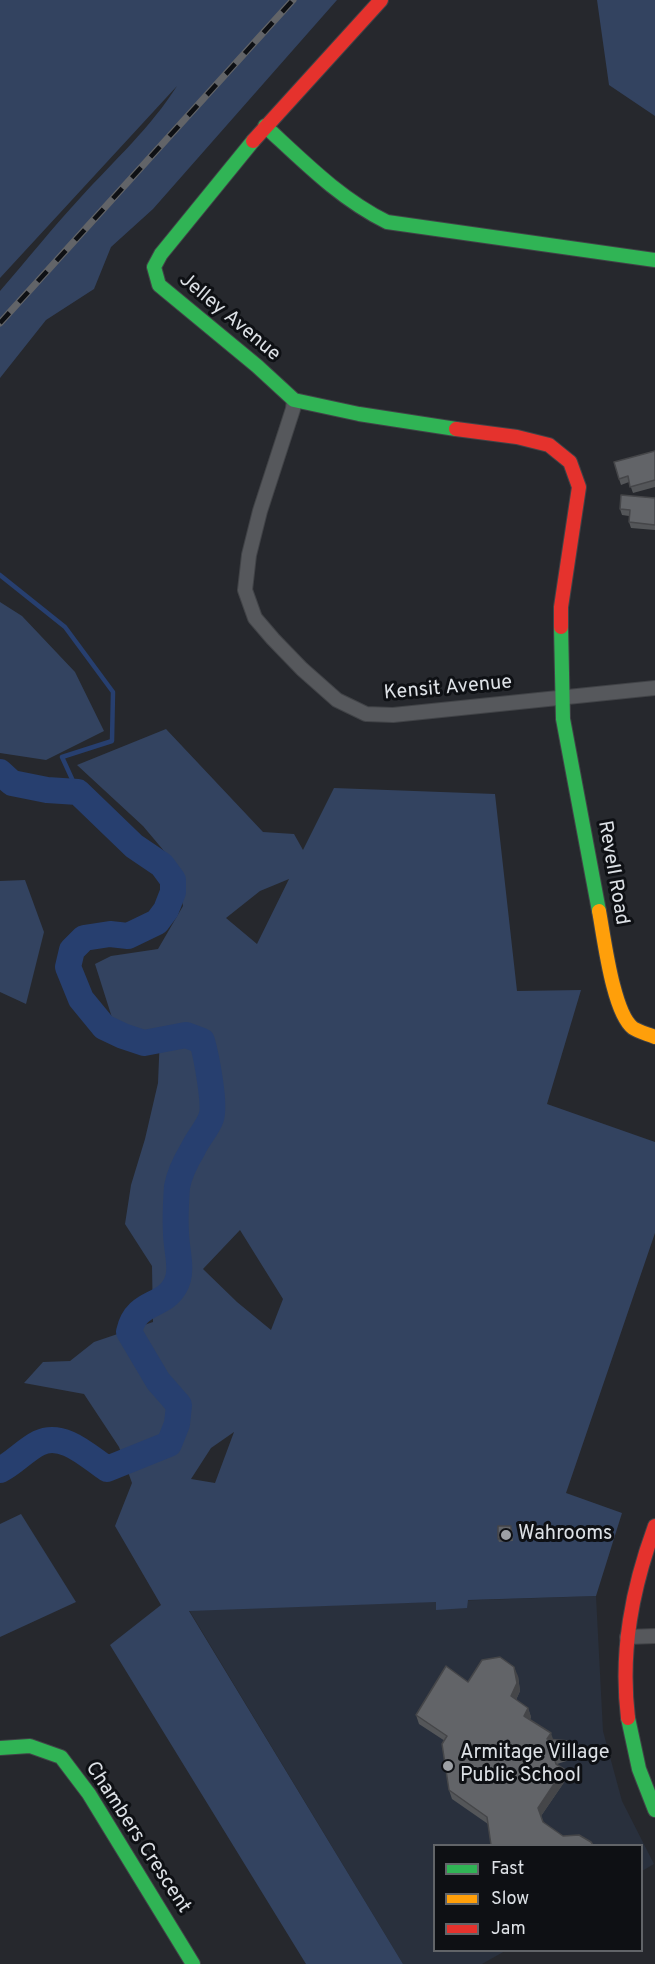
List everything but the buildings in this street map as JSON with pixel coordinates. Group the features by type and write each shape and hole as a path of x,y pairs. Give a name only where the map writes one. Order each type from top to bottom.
{"street":[{"path":"381,0 265,126 325,181 365,211 387,222 655,260"},
{"name":"Jelley Avenue","path":"265,126 161,254 154,267 159,285 257,366 294,400"},
{"path":"294,400 397,421 517,437 549,445 570,462 579,487 561,607 563,698"},
{"name":"Kensit Avenue","path":"294,400 293,410 260,512 249,555 245,590 255,618 302,669 337,700 366,714 393,715 655,688"},
{"name":"Revell Road","path":"563,698 563,719 609,971 620,1008 632,1027 655,1037"},
{"path":"655,1526 641,1563 627,1637 626,1676 628,1719 639,1772 655,1810"},
{"path":"627,1637 655,1636"},
{"name":"Chambers Crescent","path":"0,1748 30,1746 61,1757 89,1794 193,1964"}],"shaded area":[{"path":"0,0 337,0 153,209 111,247 94,289 46,320 0,378 0,291 71,208 144,130 177,86 0,278"},
{"path":"597,0 655,0 655,116 609,85"},
{"path":"0,602 22,616 75,672 104,731 46,760 0,753"},
{"path":"166,729 263,832 294,834 303,850 334,788 495,794 517,991 581,990 547,1104 655,1142 655,1233 566,1493 622,1513 596,1596 468,1600 467,1608 436,1610 436,1602 189,1611 403,1964 306,1964 110,1645 161,1605 115,1526 132,1483 119,1447 84,1394 24,1383 43,1362 70,1361 94,1342 153,1322 152,1266 125,1224 131,1185 158,1083 160,1035 114,1024 95,964 111,956 158,949 183,906 175,864 143,826 77,765","holes":["289,879 257,944 226,918 260,891","240,1230 283,1299 271,1330 237,1302 203,1269","234,1432 215,1483 191,1479 211,1448"]},
{"path":"25,880 44,932 26,1004 0,992 0,881"},
{"path":"21,1514 76,1602 0,1637 0,1524"},
{"name":"Armitage Village Public School","path":"596,1596 603,1731 622,1801 654,1864 643,1870 643,1844 433,1844 433,1952 503,1952 482,1964 403,1964 189,1610"}],"waterway":[{"path":"0,575 65,627 113,692 112,741 62,757 78,792"},
{"path":"0,772 12,783 47,790 78,792 134,846 162,865 173,880 173,892 166,910 157,922 128,936 110,934 84,938 72,950 68,967 81,999 104,1027 144,1043 186,1035 202,1041 212,1102 211,1118 186,1162 177,1187 178,1280 164,1298 137,1314 129,1332 158,1381 179,1405 177,1424 169,1444 107,1469 75,1447 57,1440 48,1440 34,1446 0,1470"}],"railway":[{"path":"0,323 293,0"}],"traffic: fast":[{"path":"265,126 338,191 387,222 655,260"},
{"path":"253,141 161,254 154,267 159,285 257,366 294,400 359,414 456,429"},
{"path":"561,627 563,719 599,911"},
{"path":"628,1718 639,1769 655,1810"},
{"path":"0,1748 30,1746 61,1757 89,1794 193,1964"}],"traffic: slow":[{"path":"599,911 610,974 620,1007 633,1028 655,1037"}],"traffic: jam":[{"path":"253,141 381,0"},
{"path":"456,429 517,437 549,445 570,462 579,487 561,607 561,627"},
{"path":"628,1718 626,1669 630,1620 640,1573 655,1526"}],"place":[{"name":"Wahrooms","path":"506,1535"},
{"name":"Armitage Village Public School","path":"448,1766"}]}
